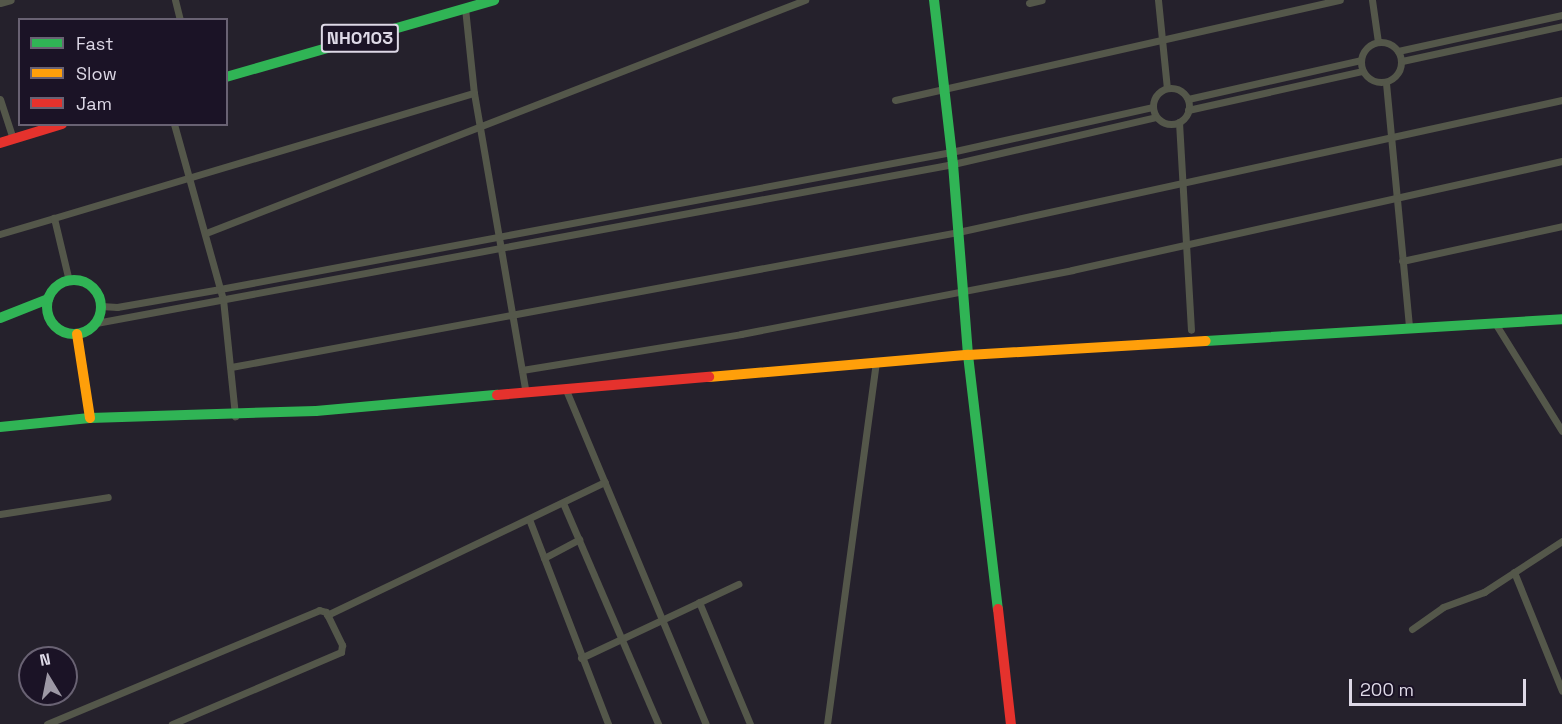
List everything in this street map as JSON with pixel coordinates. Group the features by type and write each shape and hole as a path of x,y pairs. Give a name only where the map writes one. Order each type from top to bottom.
{"main road":[{"name":"NH0103","path":"228,76 494,0"},
{"path":"934,0 952,158 968,355 1011,724"},
{"path":"0,142 55,126"},
{"path":"0,318 48,299 58,285 69,281 91,286 101,306 96,323 77,334 68,334 53,324 48,299"},
{"path":"0,427 90,418 235,417 968,355 1197,344 1409,327 1562,319"},
{"path":"77,334 90,418"}],"street":[{"path":"0,3 11,0"},
{"path":"175,0 180,18"},
{"path":"206,233 805,0"},
{"path":"1029,3 1042,0"},
{"path":"1158,0 1167,88"},
{"path":"895,100 1340,0"},
{"path":"1372,0 1378,42"},
{"path":"465,8 474,93 501,236 526,393"},
{"path":"1398,51 1562,15"},
{"path":"1402,61 1562,26"},
{"path":"1378,42 1390,44 1398,51 1402,61 1398,75 1386,82 1372,81 1362,71 1361,60 1365,50 1378,42"},
{"path":"1188,99 1361,60"},
{"path":"1188,110 1362,71"},
{"path":"1386,82 1395,199 1409,327"},
{"path":"1179,122 1164,123 1155,117 1152,107 1156,95 1167,88 1182,91 1188,99 1188,110 1179,122 1183,243 1191,330"},
{"path":"0,234 474,93"},
{"path":"0,99 13,139"},
{"path":"231,367 513,312 958,232 1562,100"},
{"path":"101,306 117,308 501,236 952,158 1152,107"},
{"path":"96,323 502,248 1155,117"},
{"path":"175,126 220,289 231,367 235,417"},
{"path":"522,370 741,334 1072,270 1183,243 1395,199 1562,161"},
{"path":"54,218 69,281"},
{"path":"1402,261 1562,226"},
{"path":"1495,323 1562,432"},
{"path":"826,724 876,363"},
{"path":"566,390 706,724"},
{"path":"327,615 605,483"},
{"path":"0,513 108,497"},
{"path":"563,502 658,724"},
{"path":"529,519 609,724"},
{"path":"544,558 579,539"},
{"path":"1412,629 1443,607 1484,592 1562,541"},
{"path":"1514,572 1562,691"},
{"path":"581,657 738,584"},
{"path":"699,602 750,724"},
{"path":"47,724 320,610 327,615 342,645 341,652 172,724"}],"traffic: fast":[{"path":"228,76 494,0"},
{"path":"934,0 953,164 968,355 998,609"},
{"path":"74,280 84,282 93,288 99,297 101,307 99,317 93,326 84,332 74,334 64,332 55,326 49,317 47,307 49,297 55,288 64,282 74,280"},
{"path":"0,318 48,299"},
{"path":"1206,341 1562,319"},
{"path":"0,427 90,418 316,411 497,395"}],"traffic: slow":[{"path":"77,334 90,418"},
{"path":"709,377 968,355 1206,341"}],"traffic: jam":[{"path":"0,143 55,126"},
{"path":"497,395 709,377"},
{"path":"998,609 1011,724"}]}
